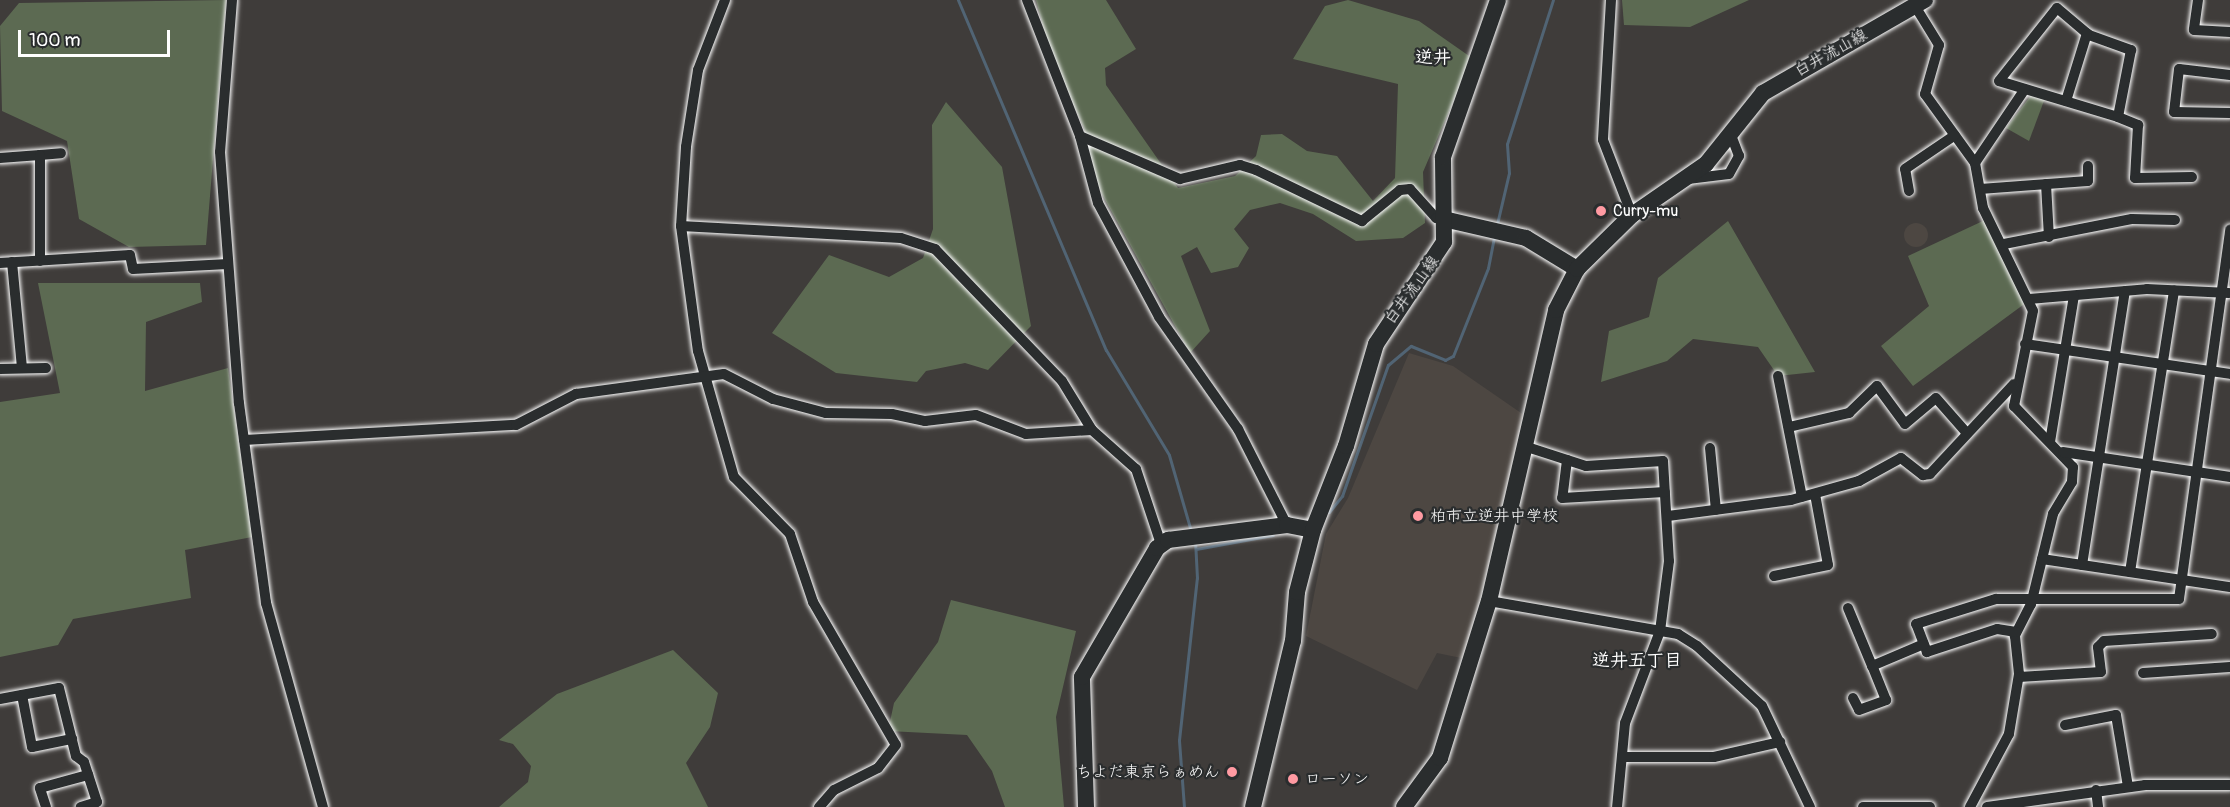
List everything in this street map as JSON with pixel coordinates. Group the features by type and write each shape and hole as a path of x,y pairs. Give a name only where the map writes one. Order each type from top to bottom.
{"main road":[{"path":"1498,0 1446,143 1441,171 1448,220 1526,238 1577,269"},
{"name":"白井流山線","path":"1404,807 1440,758 1489,601 1556,310 1577,269 1632,215 1688,179 1778,83 1920,3"},
{"name":"白井流山線","path":"1254,807 1293,641 1297,592 1312,530 1346,446 1376,344 1441,251 1448,220"},
{"path":"1086,807 1082,677 1161,544 1287,525 1312,530"}],"street":[{"path":"232,0 220,152 244,440 266,603 323,807"},
{"path":"725,0 693,95 681,226 688,303 734,477 790,534 813,602 896,745 878,768 834,790 819,807"},
{"path":"1027,0 1080,136 1098,203 1148,297 1238,429 1287,525"},
{"path":"1611,0 1603,140 1632,215"},
{"path":"2198,0 2194,30 2230,32"},
{"path":"1920,3 1939,45 1925,94 1975,163 1980,189 2029,298 2032,321 2014,384 2014,406 2050,442 2064,452 2073,467 2072,482 2056,506 2033,595 2016,632 2019,677 2004,749 1970,807"},
{"path":"2118,117 2131,50 2087,33 2057,8 2002,74 1999,81 2138,125 2135,178 2192,177"},
{"path":"2067,101 2087,33"},
{"path":"2230,75 2179,69 2174,112 2230,113"},
{"path":"1975,163 2025,89"},
{"path":"1688,179 1729,174 1739,156 1730,132"},
{"path":"1909,191 1905,169 1954,135"},
{"path":"1080,136 1180,178 1240,165 1256,170 1362,221 1400,190 1410,189 1436,218 1448,220"},
{"path":"0,158 61,153"},
{"path":"40,155 40,261"},
{"path":"1980,189 2088,181 2088,166"},
{"path":"2046,184 2049,237"},
{"path":"2004,244 2132,219 2175,220"},
{"path":"681,226 901,238 935,249 1062,381 1092,430 1136,469 1161,544"},
{"path":"2016,632 1997,628 1928,652 1916,624 1996,598 2033,595 2179,599 2211,372 2227,293 2230,230"},
{"path":"0,263 130,255 133,269 228,264"},
{"path":"12,262 22,368"},
{"path":"2029,298 2125,291 2174,290 2227,293"},
{"path":"2130,572 2174,290"},
{"path":"2082,565 2125,291"},
{"path":"2050,442 2074,296"},
{"path":"2025,344 2230,374"},
{"path":"0,369 46,368"},
{"path":"244,440 516,425 576,394 724,374 773,399 826,413 892,414 925,420 976,414 1026,434 1092,430"},
{"path":"1778,376 1802,497"},
{"path":"1668,516 1815,494 1859,481 1901,458 1923,475 1930,474 1965,431 1981,425 2014,384"},
{"path":"1789,427 1849,413 1877,386 1905,424 1936,398 1965,431"},
{"path":"1524,446 1586,466 1663,461 1668,516 1660,631 1625,723 1617,807"},
{"path":"1710,448 1716,510"},
{"path":"2064,452 2230,477"},
{"path":"1568,460 1562,498 1665,492"},
{"path":"1774,576 1828,565 1815,494"},
{"path":"2042,559 2230,587"},
{"path":"1489,601 1660,631 1697,646 1752,694 1780,742 1810,807"},
{"path":"1848,608 1886,700 1859,710 1853,698"},
{"path":"2019,677 2101,672 2098,647 2104,641 2212,634"},
{"path":"1872,666 1924,644"},
{"path":"2143,673 2230,667"},
{"path":"0,699 59,688 72,739 97,802 81,807"},
{"path":"22,695 32,747 72,739"},
{"path":"2065,725 2116,715 2128,786"},
{"path":"1622,757 1714,757 1780,742"},
{"path":"46,807 40,789 88,775"},
{"path":"1987,807 2041,803 2096,790 2128,786 2230,785"},
{"path":"2096,790 2098,807"},
{"path":"1863,807 1930,807"}],"shaded area":[{"path":"1916,223 1921,224 1927,230 1927,240 1921,246 1916,247 1911,246 1905,240 1904,235 1905,230 1911,224"},
{"name":"柏市立逆井中学校","path":"1409,353 1453,366 1524,415 1466,659 1437,653 1417,690 1306,636 1326,534 1348,498"}],"green space":[{"path":"226,0 206,245 129,247 79,219 67,141 2,111 0,26 19,3"},
{"path":"1036,0 1106,0 1136,49 1105,68 1106,85 1178,188 1235,176 1256,156 1261,135 1282,134 1307,151 1337,156 1373,201 1395,178 1398,84 1293,59 1325,6 1348,0 1419,21 1472,58 1423,172 1425,223 1403,238 1356,241 1313,214 1280,203 1250,210 1234,229 1249,248 1238,267 1211,273 1197,247 1181,256 1210,331 1190,353 1098,187 1084,128 1051,56"},
{"path":"1622,0 1749,0 1690,27 1624,25"},
{"path":"2032,94 2045,98 2029,141 2006,128"},
{"path":"946,102 1002,167 1031,326 988,370 965,363 926,371 917,382 836,373 772,333 829,255 889,277 923,258 933,229 932,125"},
{"path":"1985,220 2027,302 1913,386 1881,346 1929,306 1908,256"},
{"path":"1728,221 1815,372 1778,376 1758,347 1693,339 1667,361 1601,382 1609,331 1649,317 1658,278"},
{"path":"38,283 200,283 202,302 146,322 145,391 228,368 252,537 185,550 191,598 73,619 58,645 0,657 0,402 60,393"},
{"path":"951,600 1076,631 1056,717 1064,807 1005,807 992,771 967,735 888,731 894,703 938,642"},
{"path":"673,650 718,693 710,727 686,763 708,807 499,807 528,782 531,766 513,744 499,740 557,694"}],"waterway":[{"path":"958,0 1106,350 1169,455 1191,531"},
{"path":"1497,224 1509,173 1507,144 1553,0"},
{"path":"1329,512 1342,496 1388,365 1411,346 1445,360 1453,356 1488,268 1494,237"},
{"path":"1196,549 1273,535"},
{"path":"1184,807 1179,740 1197,578 1195,543"}],"place":[{"name":"Curry-mu","path":"1601,211"},
{"name":"柏市立逆井中学校","path":"1418,516"},
{"name":"ちよだ東京らぁめん","path":"1232,772"},
{"name":"ローソン","path":"1293,779"}],"district":[{"name":"逆井","path":"1433,58"},
{"name":"逆井五丁目","path":"1637,661"}]}
